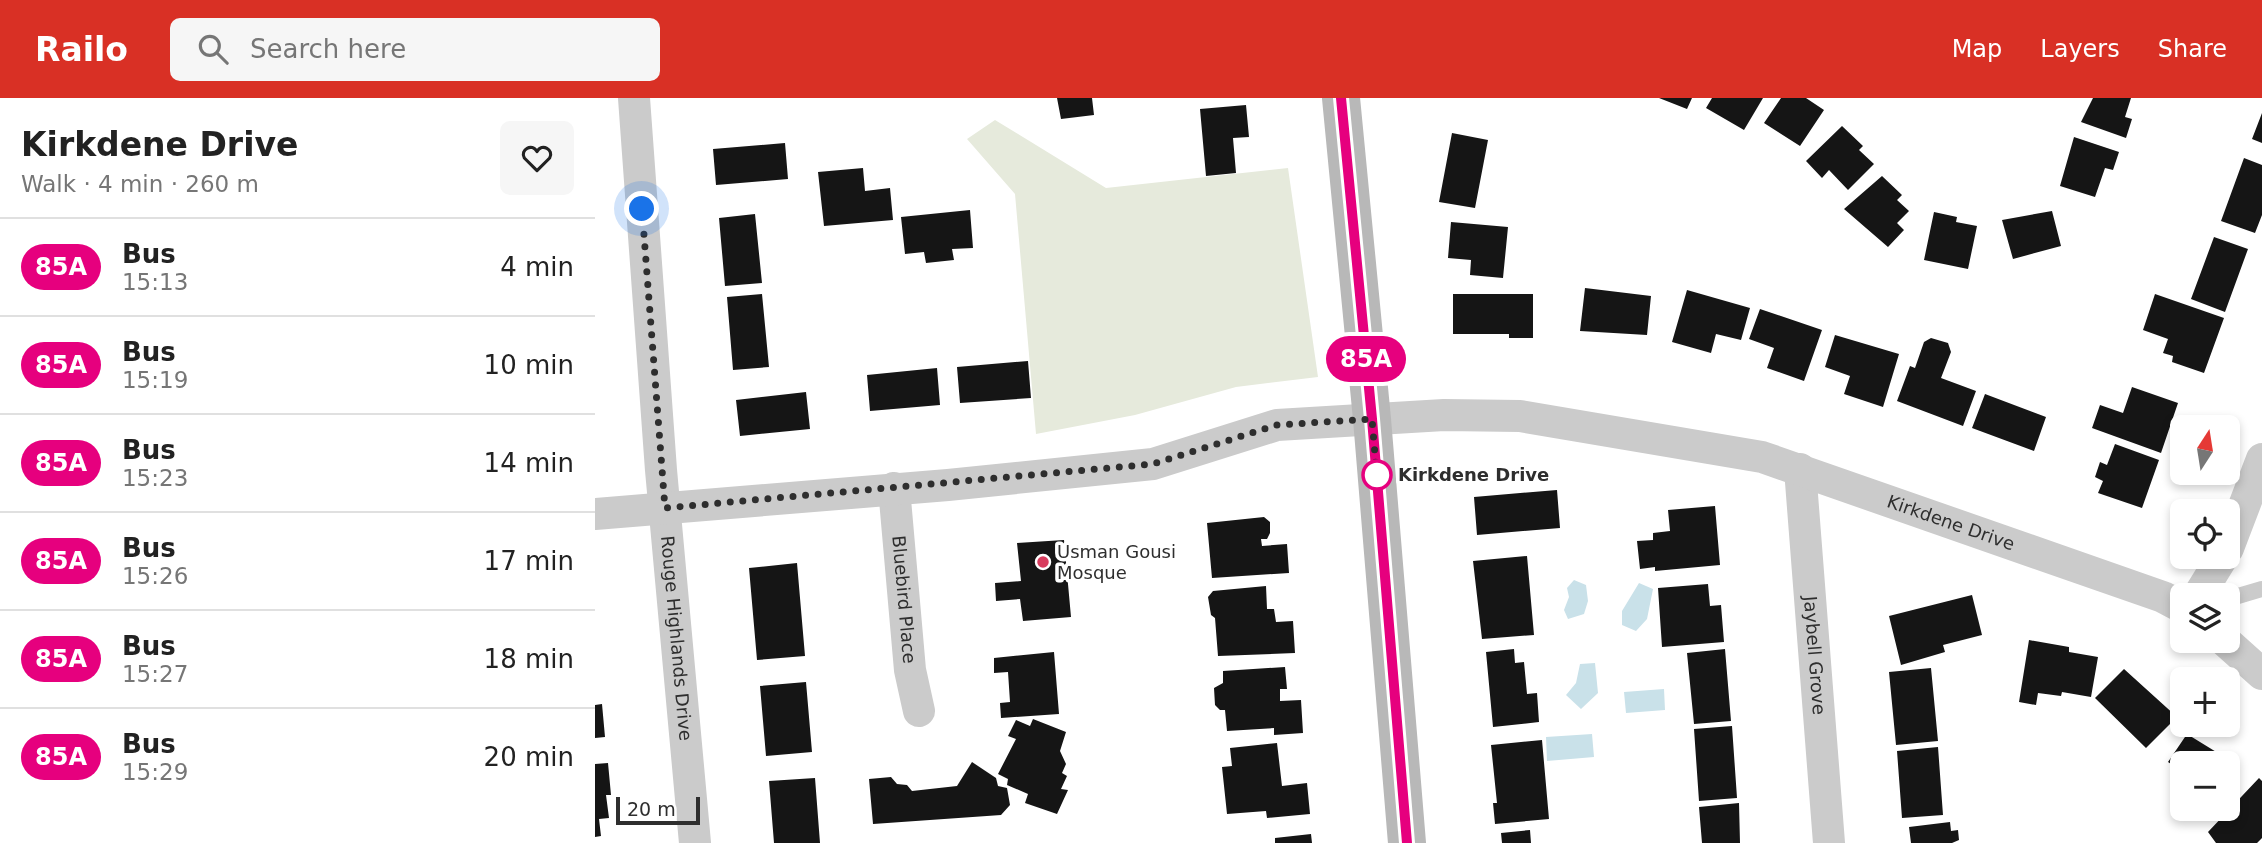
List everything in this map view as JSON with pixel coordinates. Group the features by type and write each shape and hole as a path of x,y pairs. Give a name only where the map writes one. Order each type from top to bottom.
{"street":[{"name":"Rouge Highlands Drive","path":"634,98 665,508 695,843"},
{"path":"1341,98 1372,419 1407,843"},
{"name":"Kirkdene Drive","path":"595,514 1153,464 1277,425 1372,419 1520,416 1762,457 2170,601"},
{"path":"2240,517 2262,460"},
{"name":"Jaybell Grove","path":"1800,469 1829,843"},
{"name":"Bluebird Place","path":"894,488 910,670 919,710"},
{"path":"2239,653 2262,674"}],"lane":[{"path":"2240,595 2262,589"}],"shaded area":[{"path":"995,120 1106,188 1288,168 1318,377 1236,387 1135,415 1036,434 1015,194 967,139"}],"water":[{"path":"1574,580 1586,585 1588,601 1584,614 1568,619 1564,610 1569,597 1567,588"},
{"path":"1639,583 1653,589 1647,619 1636,631 1622,625 1622,611"},
{"path":"1595,663 1598,693 1581,709 1566,695 1576,683 1580,664"},
{"path":"1664,689 1665,710 1626,713 1624,692"},
{"path":"1592,734 1594,757 1547,761 1546,737"}],"building":[{"path":"1057,98 1092,98 1094,115 1061,119"},
{"path":"1659,98 1692,98 1687,109"},
{"path":"1712,98 1763,98 1744,130 1706,108"},
{"path":"1781,98 1806,98 1824,110 1800,146 1764,123"},
{"path":"2093,98 2131,98 2125,117 2132,119 2126,138 2081,122"},
{"path":"1246,105 1249,137 1233,138 1236,173 1206,176 1200,109"},
{"path":"2262,113 2262,143 2252,139"},
{"path":"1842,126 1863,146 1859,150 1874,164 1848,190 1829,170 1822,178 1806,161"},
{"path":"1452,133 1488,140 1475,208 1439,202"},
{"path":"2074,137 2119,152 2113,170 2105,168 2095,197 2060,186"},
{"path":"785,143 788,179 716,185 713,149"},
{"path":"2244,158 2262,165 2262,215 2255,233 2221,221"},
{"path":"863,168 865,191 890,188 893,220 824,226 818,172"},
{"path":"1882,176 1902,195 1897,200 1909,211 1897,223 1904,230 1888,247 1844,209"},
{"path":"970,210 973,248 952,249 954,260 926,263 924,252 905,254 901,217"},
{"path":"2052,211 2061,246 2013,259 2002,220"},
{"path":"1934,212 1957,217 1956,222 1977,226 1968,269 1924,260"},
{"path":"755,214 762,283 725,286 719,218"},
{"path":"1451,222 1508,227 1503,278 1470,275 1471,260 1448,258"},
{"path":"2214,237 2248,249 2225,312 2191,299"},
{"path":"1585,288 1651,296 1647,335 1580,331"},
{"path":"1687,290 1750,308 1741,340 1716,334 1711,353 1672,342"},
{"path":"762,294 769,367 733,370 727,297"},
{"path":"1453,294 1533,294 1533,338 1509,338 1509,334 1453,334"},
{"path":"2155,294 2224,318 2204,373 2172,362 2173,356 2163,353 2168,339 2143,330"},
{"path":"1760,309 1822,330 1804,381 1767,368 1774,348 1749,339"},
{"path":"1835,335 1899,354 1883,407 1844,394 1850,376 1825,367"},
{"path":"1931,338 1948,343 1951,352 1941,378 1976,391 1963,426 1897,401 1910,366 1915,368 1924,342"},
{"path":"1028,361 1031,398 960,403 957,367"},
{"path":"937,368 940,405 870,411 867,375"},
{"path":"2132,387 2178,403 2174,415 2170,415 2170,427 2161,453 2092,428 2100,405 2123,413"},
{"path":"806,392 810,429 740,436 736,400"},
{"path":"1985,394 2046,417 2034,451 1972,428"},
{"path":"2115,444 2159,460 2142,508 2098,493 2103,481 2095,477 2100,462 2107,465"},
{"path":"1557,490 1560,528 1477,535 1474,497"},
{"path":"1715,506 1720,565 1655,571 1655,567 1640,569 1637,541 1653,540 1653,533 1670,531 1668,510"},
{"path":"1264,517 1270,522 1270,533 1267,539 1261,539 1262,546 1287,544 1289,573 1212,578 1207,523"},
{"name":"Usman Gousi Mosque","path":"1064,540 1071,617 1023,621 1020,599 996,601 995,583 1021,581 1017,543"},
{"path":"1527,556 1534,635 1482,639 1473,561"},
{"path":"797,563 805,656 757,660 749,568"},
{"path":"1708,584 1710,606 1721,605 1724,642 1662,647 1658,588"},
{"path":"1266,586 1267,609 1274,609 1276,622 1293,621 1295,653 1218,656 1215,618 1211,615 1208,597 1213,591"},
{"path":"1972,595 1982,635 1943,645 1945,652 1901,665 1889,616"},
{"path":"2029,640 2069,647 2069,652 2098,657 2091,697 2062,692 2061,696 2038,693 2036,705 2019,702"},
{"path":"1514,649 1515,663 1524,662 1527,694 1537,693 1539,722 1493,727 1486,652"},
{"path":"1725,649 1731,721 1694,724 1687,653"},
{"path":"1054,652 1059,714 1001,718 1000,703 1010,702 1008,672 994,673 994,658"},
{"path":"1285,667 1287,689 1280,689 1280,701 1301,700 1303,733 1274,735 1274,728 1227,731 1225,710 1220,710 1215,705 1214,688 1223,683 1223,671"},
{"path":"1931,668 1938,741 1896,745 1889,672"},
{"path":"2124,669 2170,711 2170,724 2146,748 2095,698"},
{"path":"806,682 812,752 766,756 760,686"},
{"path":"602,704 605,737 595,738 595,705"},
{"path":"1033,719 1066,732 1060,751 1066,764 1062,773 1067,776 1061,789 1068,790 1057,814 1025,803 1028,794 1007,785 1008,779 998,774 1016,739 1008,736 1016,720 1030,726"},
{"path":"1732,726 1737,798 1699,801 1694,729"},
{"path":"2185,737 2192,737 2215,751 2175,751"},
{"path":"1542,740 1549,819 1495,824 1493,803 1497,803 1491,745"},
{"path":"1277,743 1282,786 1307,783 1310,814 1267,818 1266,811 1227,814 1222,767 1232,766 1230,748"},
{"path":"1938,747 1943,815 1902,818 1897,751"},
{"path":"972,762 996,778 998,786 1007,788 1010,805 1001,815 873,824 869,779 891,777 897,784 907,785 912,791 957,786"},
{"path":"608,763 611,795 606,795 609,818 599,819 601,836 595,837 595,764"},
{"path":"815,778 820,843 774,843 769,781"},
{"path":"2259,778 2262,781 2262,838 2257,843 2216,843 2208,832 2218,821 2240,821 2240,798"},
{"path":"1739,803 1740,843 1702,843 1699,807"},
{"path":"1950,822 1951,831 1958,830 1959,840 1952,843 1911,843 1909,827"},
{"path":"1530,830 1531,843 1502,843 1501,833"},
{"path":"1311,834 1312,843 1275,843 1275,838"}],"bus line":[{"name":"85A","path":"1341,98 1372,419 1407,843"}],"place":[{"name":"Kirkdene Drive","path":"1377,475"},
{"name":"Usman Gousi Mosque","path":"1043,562"}],"route":[{"path":"642,209 665,508 948,485 1153,464 1277,425 1372,419 1377,479 1377,475"}]}
